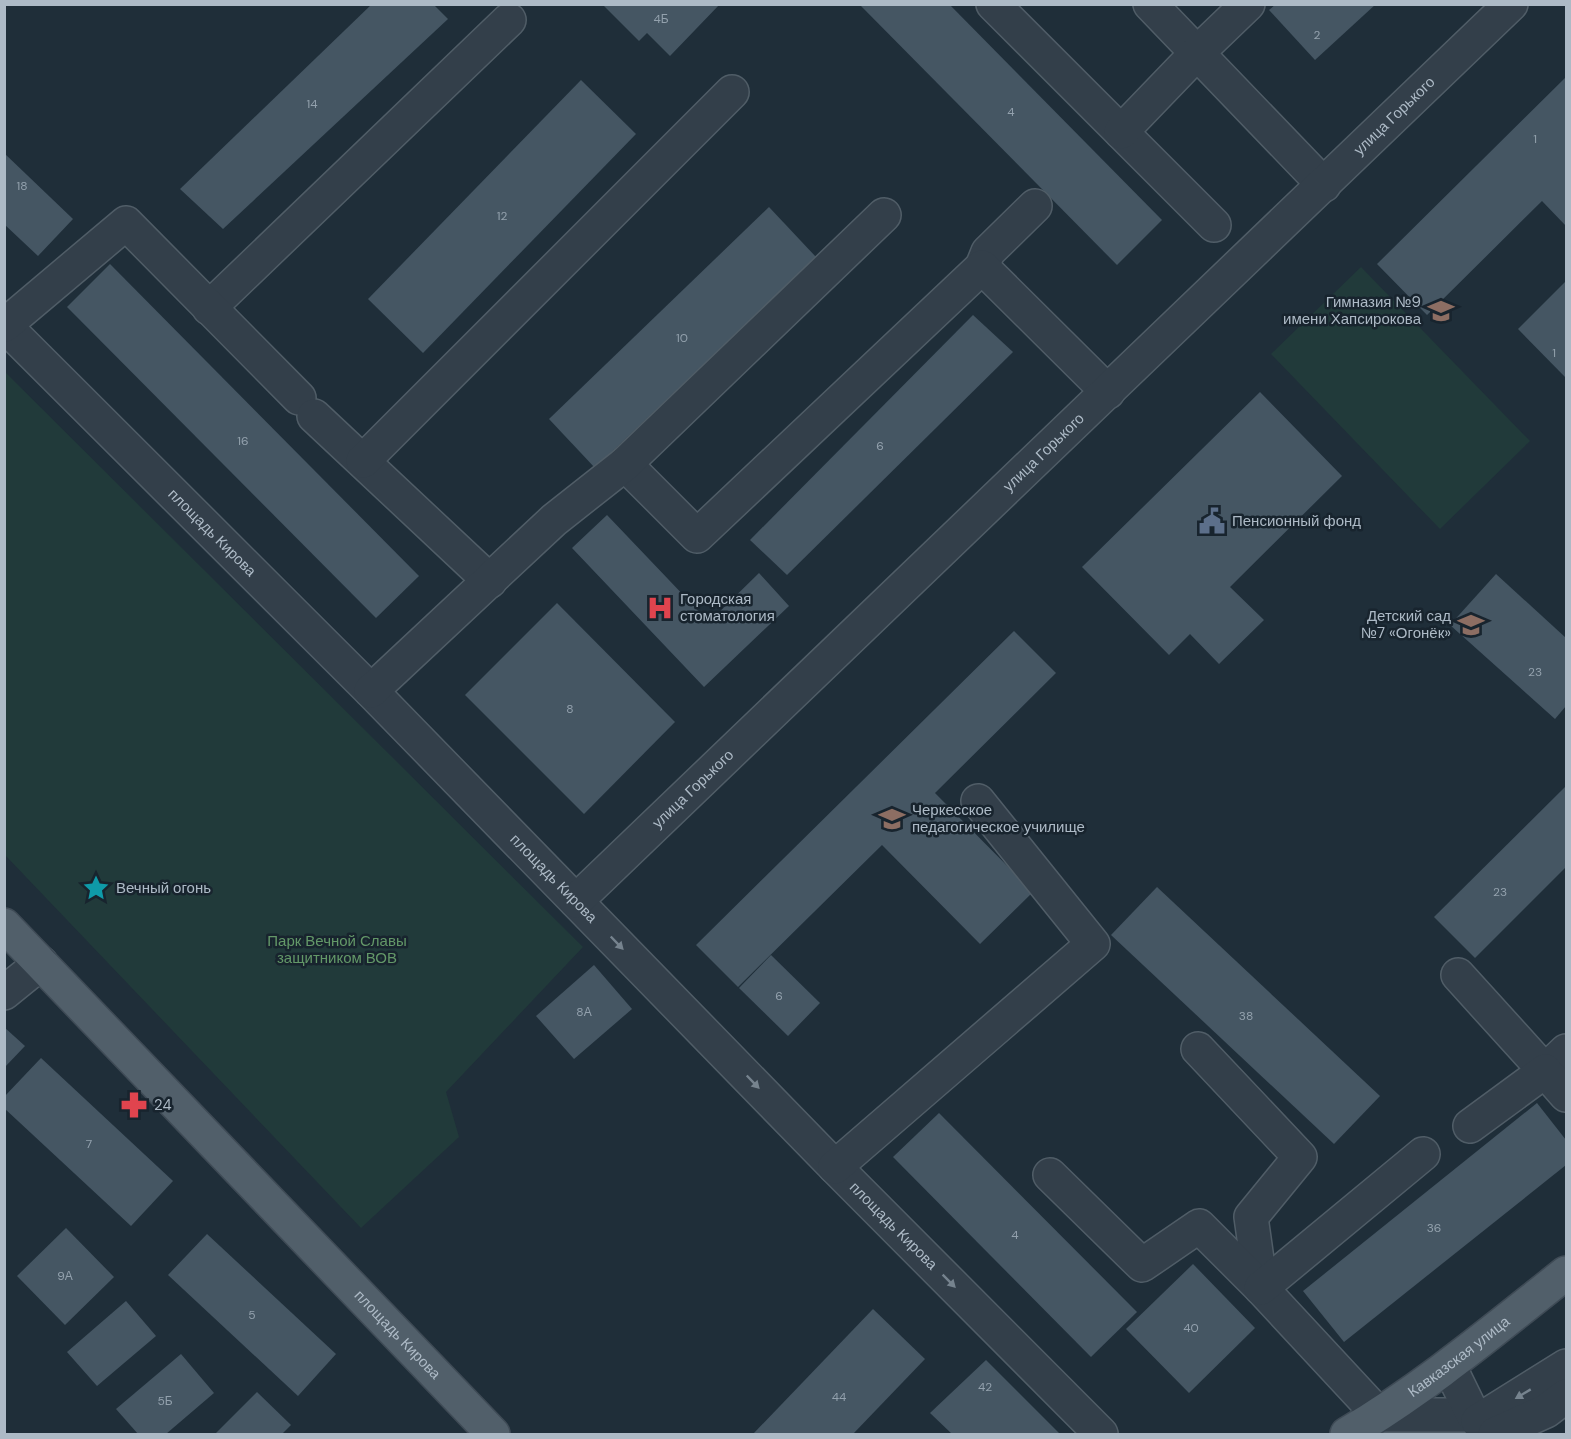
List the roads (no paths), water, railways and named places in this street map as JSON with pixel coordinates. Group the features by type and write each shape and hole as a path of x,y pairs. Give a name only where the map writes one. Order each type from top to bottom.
{"main road":[{"name":"площадь Кирова","path":"4,925 493,1434"},
{"name":"Кавказская улица","path":"1347,1434 1379,1415 1449,1366 1566,1273"}],"street":[{"path":"993,4 1214,225"},
{"path":"1150,4 1324,185"},
{"path":"1121,132 1248,4"},
{"name":"улица Горького","path":"576,901 1511,4"},
{"path":"209,308 509,20"},
{"path":"363,461 732,92"},
{"path":"625,464 697,536 982,267 988,252 1035,206"},
{"path":"370,691 554,520 625,464 884,215"},
{"path":"5,325 126,223 306,407 490,581"},
{"path":"982,267 1108,392"},
{"name":"площадь Кирова","path":"5,325 370,691 835,1167 1101,1434"},
{"path":"835,1167 1093,944 978,801"},
{"path":"4,993 41,963"},
{"path":"1458,975 1556,1061 1566,1095"},
{"path":"1197,1049 1300,1157 1251,1217 1261,1288"},
{"path":"1470,1126 1556,1061"},
{"path":"1261,1288 1423,1154"},
{"path":"1050,1175 1142,1265 1199,1226 1261,1288 1379,1415 1425,1425 1484,1426 1546,1411 1566,1396"},
{"path":"1425,1425 1449,1366"},
{"path":"1449,1366 1484,1426"},
{"path":"1484,1426 1566,1366"}],"place":[{"name":"Гимназия №9 имени Хапсирокова","path":"1441,311"},
{"name":"Пенсионный фонд","path":"1212,521"},
{"name":"Городская стоматология","path":"660,608"},
{"name":"Детский сад №7 «Огонёк»","path":"1471,625"},
{"name":"Черкесское педагогическое училище","path":"892,819"},
{"name":"Вечный огонь","path":"96,888"},
{"name":"24","path":"134,1105"}],"park label":[{"name":"Парк Вечной Славы защитником ВОВ","path":"337,950"}]}
